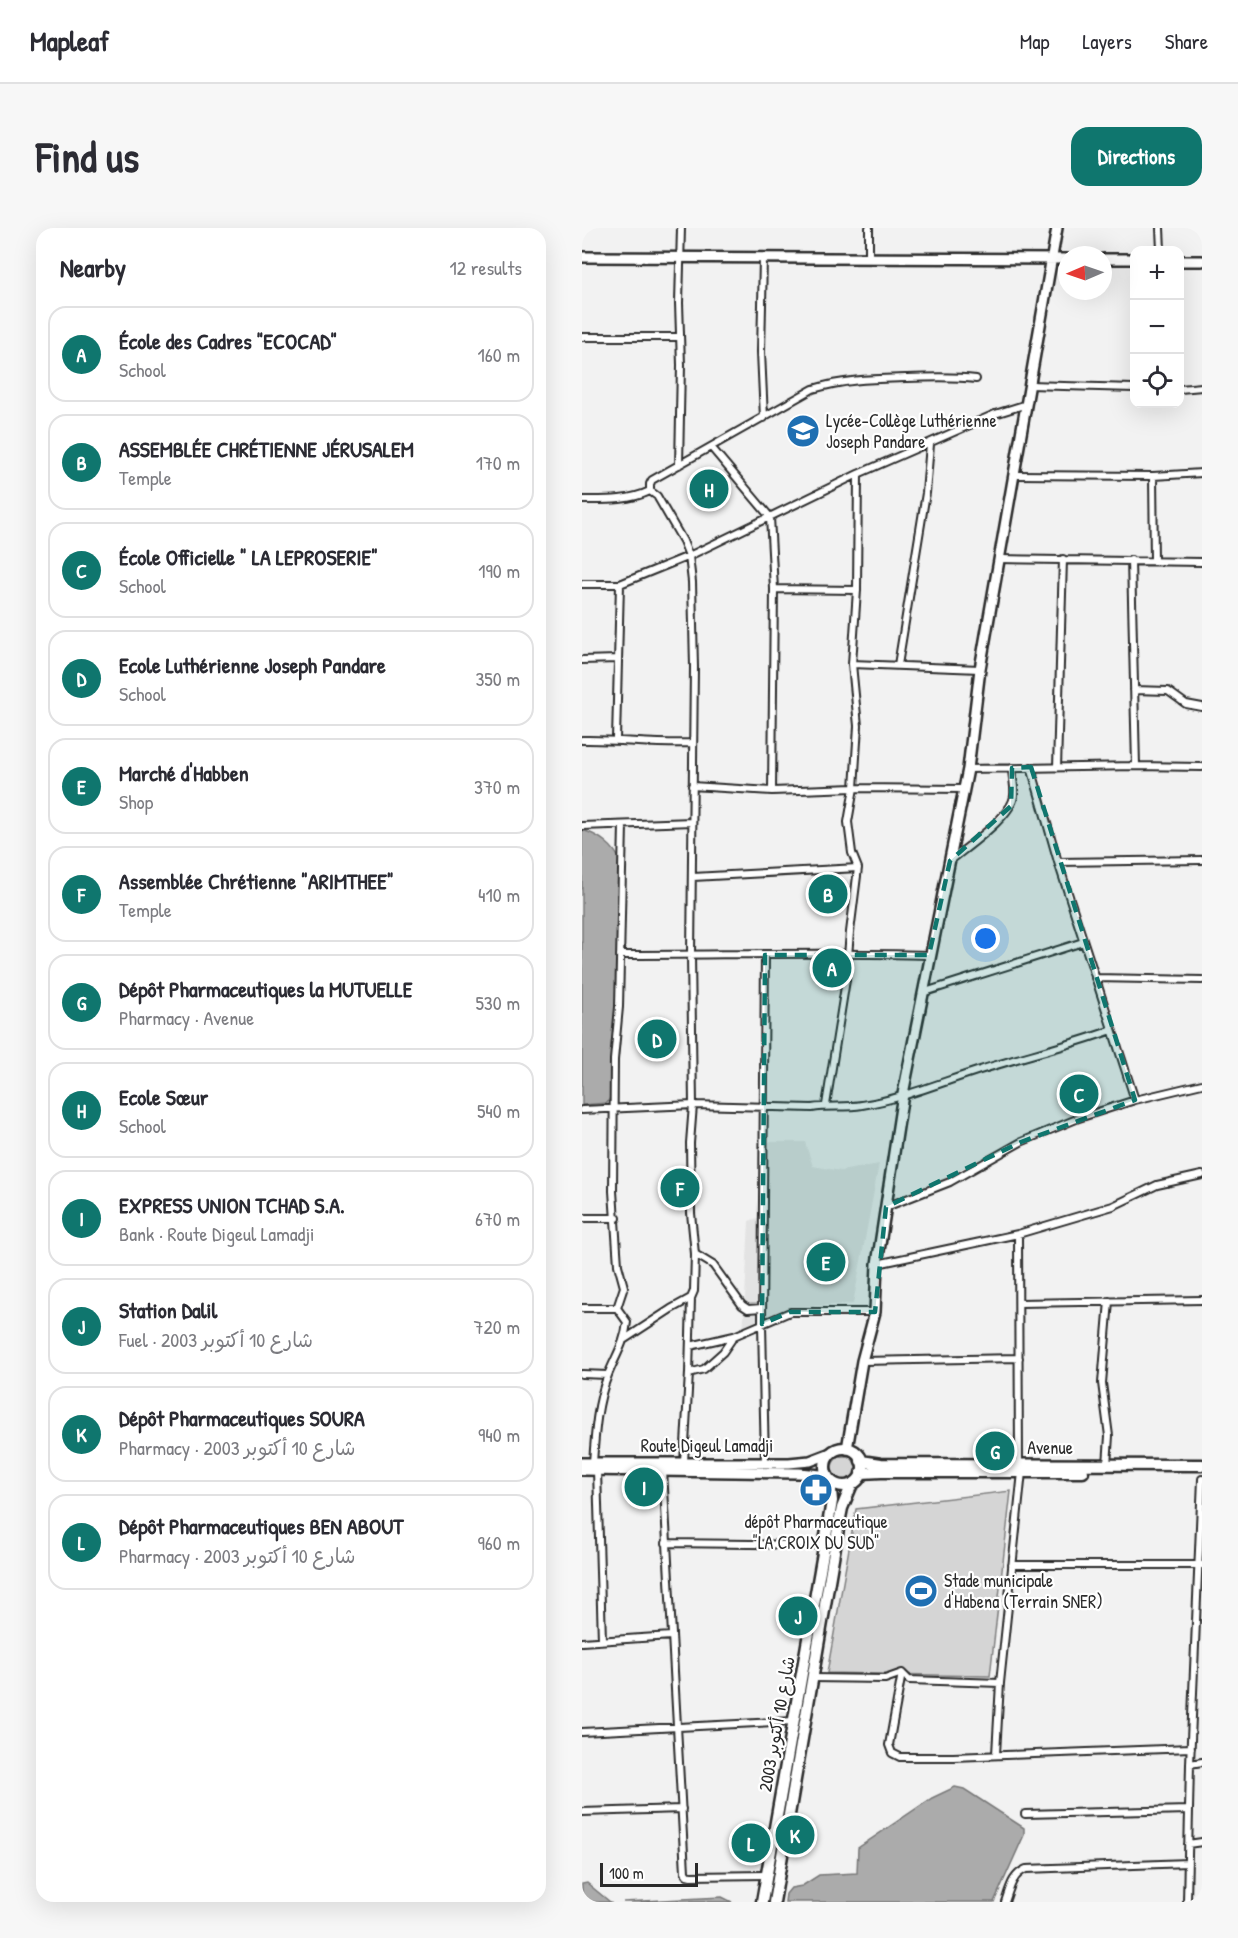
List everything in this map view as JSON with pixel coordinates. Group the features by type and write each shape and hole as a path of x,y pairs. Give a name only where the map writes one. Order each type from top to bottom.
{"highway":[{"path":"847,1449 853,1451 861,1461 861,1473 852,1484 840,1486 829,1479 826,1462 831,1453 847,1449"},
{"name":"Avenue","path":"861,1461 881,1464 1020,1468 1202,1465"},
{"path":"861,1473 1020,1468 1202,1472"},
{"name":"شارع 10 أكتوبر 2003","path":"762,1902 832,1501 829,1479"},
{"name":"شارع 10 أكتوبر 2003","path":"774,1902 842,1508 852,1484"}],"street":[{"path":"679,465 681,228"},
{"path":"868,258 869,228"},
{"path":"847,1449 862,1361 875,1312 877,1264 903,1094 968,769 980,669 1057,228"},
{"path":"1160,228 1161,246"},
{"path":"582,257 1058,259"},
{"path":"763,258 761,352 764,418"},
{"path":"1112,259 1130,259"},
{"path":"1184,261 1202,261"},
{"path":"582,337 679,337"},
{"path":"650,491 652,480 813,389 857,379 940,376 976,379"},
{"path":"1029,385 1130,388"},
{"path":"1184,389 1202,387"},
{"path":"582,584 620,584 689,556 858,474 995,414 1027,404"},
{"path":"898,665 925,501 930,444"},
{"path":"711,447 770,517 774,589 772,791"},
{"path":"1015,475 1153,476 1202,473"},
{"path":"826,1105 846,980 858,868 852,853 848,822 855,788 858,726 852,664 858,474"},
{"path":"1153,476 1154,561"},
{"path":"582,500 638,497 650,491"},
{"path":"650,491 657,496 683,541 689,556 692,582 694,667 691,955 693,1105 690,1190 695,1254 684,1462"},
{"path":"999,559 1202,562"},
{"path":"1057,768 1063,559"},
{"path":"1131,560 1136,765"},
{"path":"616,739 620,584"},
{"path":"774,589 856,590"},
{"path":"582,660 618,659"},
{"path":"852,664 980,669"},
{"path":"1134,690 1168,691 1186,704 1202,707"},
{"path":"582,740 616,739 651,744 693,743"},
{"path":"968,769 1136,765 1202,767"},
{"path":"1031,767 1058,862 1135,1100"},
{"path":"950,861 988,830 1011,806 1015,797 1012,768"},
{"path":"692,786 772,791 855,788 964,789"},
{"path":"582,825 692,822"},
{"path":"616,1308 624,1287 618,1265 614,1191 614,1108 623,825"},
{"path":"1058,862 1202,860"},
{"path":"693,877 858,868"},
{"path":"924,992 1083,942"},
{"path":"620,955 765,955 848,952 929,955"},
{"path":"765,955 762,1308 765,1463"},
{"path":"1095,978 1202,980"},
{"path":"582,1110 693,1105 812,1108 826,1105 861,1106 1036,1052 1074,1044 1112,1030"},
{"path":"886,1207 950,1182 1021,1142 1078,1118 1135,1100 1202,1084"},
{"path":"877,1264 1018,1234 1113,1206 1157,1185 1202,1175"},
{"path":"582,1218 617,1218"},
{"path":"996,1755 999,1683 1020,1468 1018,1234"},
{"path":"695,1254 713,1265 742,1305 748,1309 762,1308"},
{"path":"625,1339 691,1298"},
{"path":"1019,1304 1202,1300"},
{"path":"1107,1465 1108,1422 1102,1383 1109,1301"},
{"path":"582,1308 616,1308"},
{"path":"602,1640 595,1466 596,1421 608,1375 625,1339 627,1322 616,1308"},
{"path":"690,1346 734,1336 790,1312 875,1312"},
{"path":"689,1372 704,1369 723,1352 734,1336"},
{"path":"862,1361 1019,1358"},
{"path":"582,1374 608,1375"},
{"name":"Route Digeul Lamadji","path":"582,1463 595,1466 663,1468 684,1462 810,1461 831,1453"},
{"path":"582,1470 595,1466"},
{"path":"767,1875 687,1875 685,1872 670,1636 663,1468 800,1473 821,1475 829,1479"},
{"path":"1188,1902 1190,1764 1198,1669 1202,1479"},
{"path":"666,1543 824,1545"},
{"path":"1012,1566 1200,1564"},
{"path":"582,1642 670,1636"},
{"path":"902,1673 909,1680 999,1683"},
{"path":"812,1678 885,1679 902,1673"},
{"path":"902,1673 889,1745 892,1753 900,1757 1191,1748"},
{"path":"582,1732 677,1729 795,1721"},
{"path":"1190,1764 1202,1762"},
{"path":"582,1812 682,1809"},
{"path":"1025,1815 1189,1810"},
{"path":"1188,1844 1202,1842"},
{"path":"1005,1902 1013,1879 1018,1872 1026,1869 1188,1863"}],"highlighted area":[{"path":"1031,767 1135,1100 1021,1142 886,1207 875,1312 790,1312 762,1324 765,955 929,955 950,861 1011,806 1012,768"}],"shaded area":[{"path":"582,830 606,842 615,851 621,863 618,994 610,1098 607,1103 582,1105"},
{"path":"768,1142 805,1142 813,1166 841,1171 879,1164 853,1304 802,1307 743,1335 749,1221 766,1215"},
{"path":"844,1456 853,1459 856,1468 853,1477 844,1480 835,1477 832,1468 835,1459"},
{"name":"Stade municipale d'Habena (Terrain SNER)","path":"1011,1491 990,1676 827,1673 856,1509"},
{"path":"955,1787 964,1789 1024,1828 1024,1835 994,1902 785,1902 786,1894 791,1888 802,1886 819,1875 857,1873 858,1848 932,1798"},
{"path":"587,1883 610,1902 582,1902 582,1884"},
{"path":"722,1897 732,1902 623,1902"}],"place":[{"name":"Lycée-Collège Luthérienne Joseph Pandare","path":"803,431"},
{"name":"Ecole Sœur","path":"709,489"},
{"name":"ASSEMBLÉE CHRÉTIENNE JÉRUSALEM","path":"828,894"},
{"name":"École des Cadres \"ECOCAD\"","path":"832,968"},
{"name":"Ecole Luthérienne Joseph Pandare","path":"657,1039"},
{"name":"École Officielle \" LA LEPROSERIE\"","path":"1079,1094"},
{"name":"Assemblée Chrétienne \"ARIMTHEE\"","path":"680,1188"},
{"name":"Marché d'Habben","path":"826,1262"},
{"name":"Dépôt Pharmaceutiques la MUTUELLE","path":"995,1451"},
{"name":"EXPRESS UNION TCHAD S.A.","path":"644,1487"},
{"name":"dépôt Pharmaceutique \"LA CROIX DU SUD\"","path":"816,1490"},
{"name":"Stade municipale d'Habena (Terrain SNER)","path":"921,1591"},
{"name":"Station Dalil","path":"798,1616"},
{"name":"Dépôt Pharmaceutiques SOURA","path":"795,1835"},
{"name":"Dépôt Pharmaceutiques BEN ABOUT","path":"751,1843"}]}
